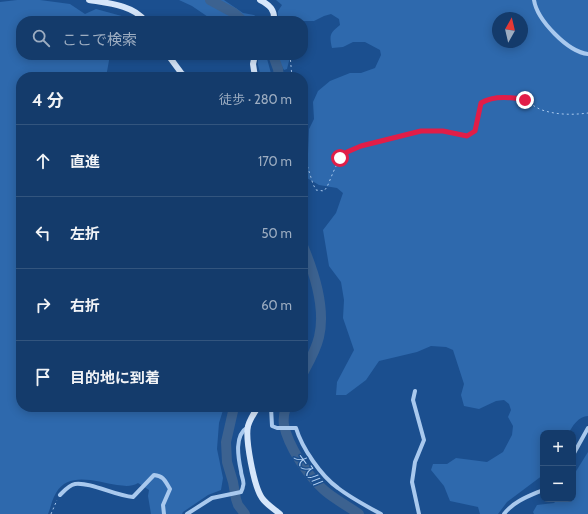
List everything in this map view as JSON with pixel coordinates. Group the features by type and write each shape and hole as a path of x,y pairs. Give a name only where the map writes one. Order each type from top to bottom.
{"main road":[{"path":"89,0 120,6 132,11 138,16"},
{"path":"260,0 272,8 274,16"},
{"path":"172,60 181,72"},
{"path":"253,60 254,72"},
{"path":"254,412 248,426 248,437 254,478 257,489 262,498 280,514"}],"street":[{"path":"534,0 538,13 553,32 576,51 588,54"},
{"path":"415,391 413,400 424,440 415,462 412,482 419,514"},
{"path":"271,412 272,426 277,428 296,428 303,446 331,483 338,489 381,514"},
{"path":"187,514 212,498 241,492 244,485 238,451 239,439 241,434 248,426"},
{"path":"576,450 588,428"},
{"path":"60,495 74,484 81,484 132,497 154,475 161,476 170,489 163,505 164,514"},
{"path":"504,514 508,509 522,499 540,491"}],"path":[{"path":"290,60 292,72"},
{"path":"308,168 316,190 324,191 340,158 347,152 361,146 421,131 443,131 467,136 475,131 481,103 487,100 511,97 525,100 542,110 562,114 588,113"},
{"path":"51,514 60,495"}],"shaded area":[{"path":"40,0 70,4 85,14 96,9 122,16 16,16 16,60 109,60 107,72 16,72 16,412 222,412 219,423 217,449 223,478 221,490 208,495 182,514 151,514 148,496 149,490 138,483 125,486 92,480 75,480 61,486 55,495 48,514 0,514 0,2"},
{"path":"179,0 224,0 243,13 255,16 207,16 192,6"},
{"path":"276,0 588,0 588,416 585,416 579,420 571,430 540,430 540,477 507,502 498,514 480,514 478,507 450,501 444,486 431,470 433,464 447,464 456,458 487,462 503,452 512,435 513,426 508,417 511,410 509,404 504,400 496,401 479,409 464,406 461,395 464,384 453,350 446,347 431,346 417,352 379,361 366,380 346,395 336,395 337,382 354,350 343,318 344,300 341,282 329,266 323,230 336,213 343,193 337,188 319,185 308,179 309,129 314,119 313,102 318,91 330,81 350,73 361,73 375,68 381,55 380,50 365,42 353,42 343,47 332,48 331,35 340,25 339,19 331,14 314,21 308,21 308,16 278,16 278,11 282,5"},
{"path":"258,60 267,60 271,72 260,72"},
{"path":"279,60 290,60 287,69 284,70"},
{"path":"588,452 588,514 534,514 533,512 537,505 555,502 576,502 576,471"}],"waterway":[{"name":"大入川","path":"210,0 237,16"},
{"name":"大入川","path":"275,60 278,72"},
{"name":"大入川","path":"308,259 318,290 321,314 321,326 318,342 308,364"},
{"path":"233,412 226,442 227,462 238,505 245,514"},
{"name":"大入川","path":"285,412 284,425 286,433 294,451 305,469 324,490 359,514"}],"route":[{"path":"340,158 347,152 361,146 421,131 443,131 467,136 475,131 481,103 487,100 511,97 525,100"}]}
